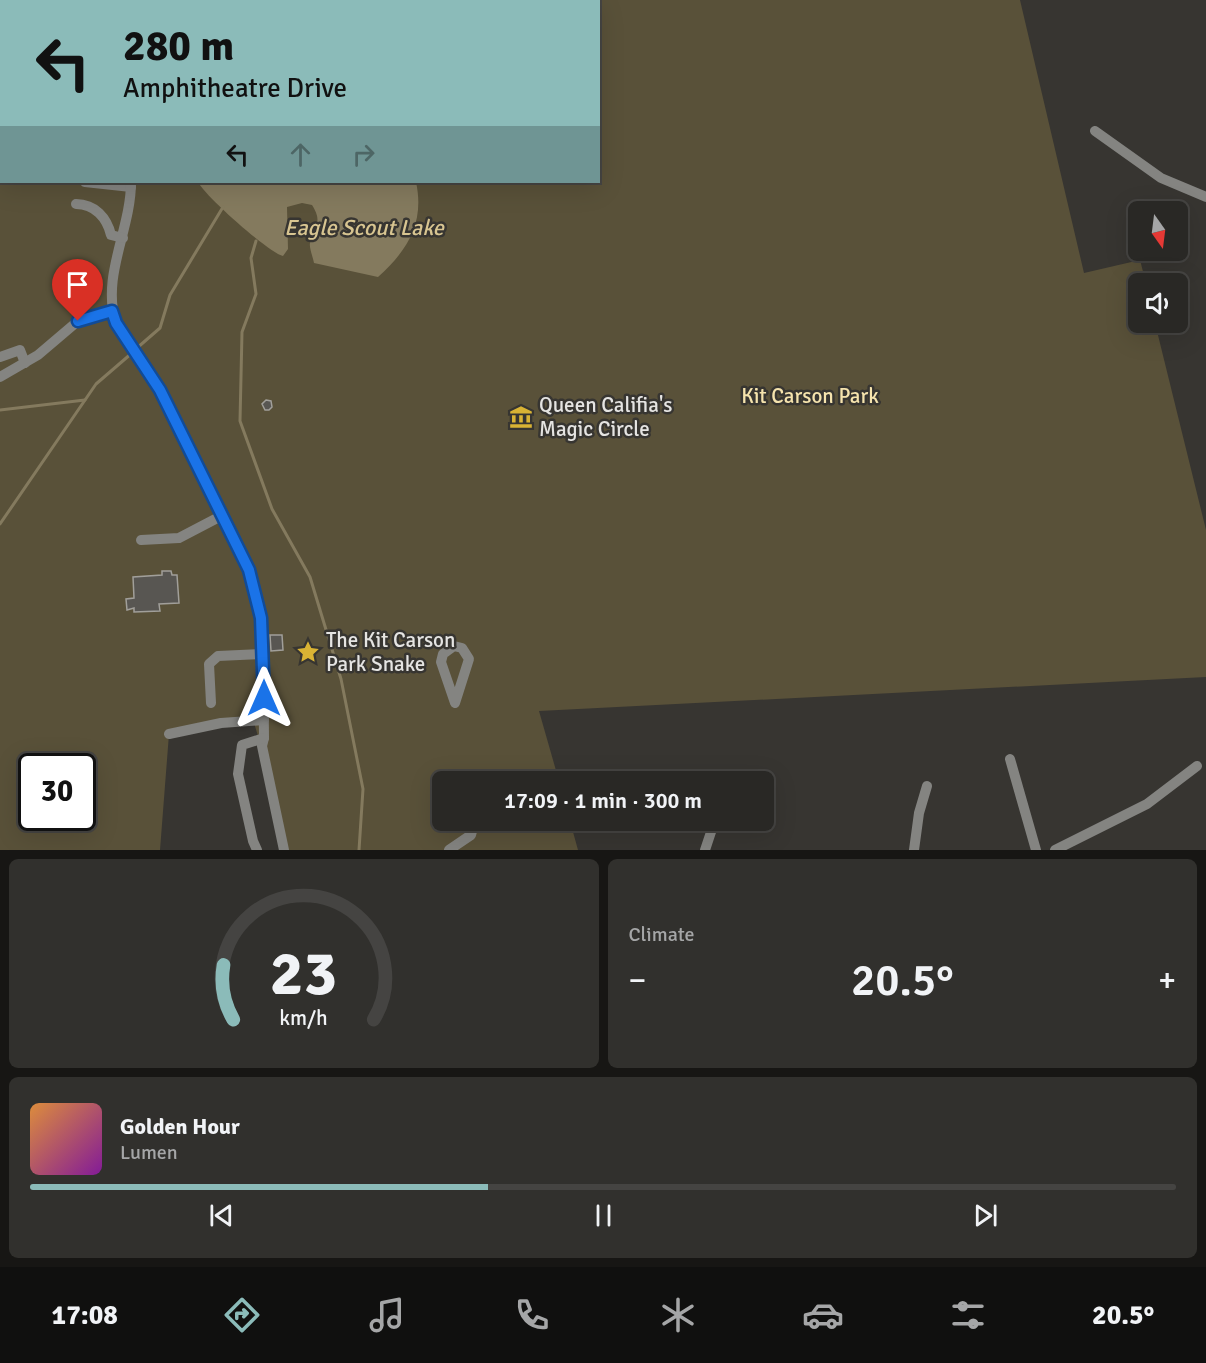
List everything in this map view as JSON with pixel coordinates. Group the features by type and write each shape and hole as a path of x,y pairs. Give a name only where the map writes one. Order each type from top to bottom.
{"street":[{"path":"1095,131 1161,178 1206,198"},
{"path":"108,183 131,184 123,238 112,275 112,311 116,323 160,390 223,515 254,583 260,607 264,654 264,738 262,746 284,850"},
{"path":"76,204 94,209 106,219 111,235 123,238"},
{"path":"0,377 26,363 78,321 112,311"},
{"path":"0,357 20,350 26,363"},
{"path":"141,540 179,538 223,515"},
{"path":"454,646 462,648 469,659 455,703 441,658 446,650 454,646"},
{"path":"211,703 209,664 213,659 218,656 264,654"},
{"path":"169,734 221,723 264,720"},
{"path":"257,850 253,841 237,766 242,745 264,738"},
{"path":"1010,759 1036,850"},
{"path":"1055,850 1125,815 1183,779 1197,766"},
{"path":"914,850 919,813 927,786"},
{"path":"449,850 471,835 472,831"},
{"path":"705,850 711,831"}],"green space":[{"name":"Kit Carson Park","path":"600,0 1020,0 1084,273 1140,261 1143,273 1128,273 1128,333 1157,333 1206,530 1206,677 539,711 556,771 432,771 432,831 573,831 578,850 285,850 266,762 254,723 169,734 160,850 0,850 0,183 600,183"}],"water":[{"name":"Eagle Scout Lake","path":"199,183 416,183 418,210 416,223 405,246 378,277 314,263 310,243 317,224 317,216 312,205 302,203 287,207 288,249 283,256 264,245 237,223"}],"building":[{"path":"266,400 271,401 272,407 269,410 265,410 262,404"},
{"path":"162,571 171,571 172,575 177,575 179,603 159,604 160,611 134,612 134,608 127,610 126,599 134,598 133,577 162,575"},
{"path":"270,635 282,635 283,650 271,651"}],"waterway":[{"path":"137,348 160,328 170,295 223,207"},
{"path":"256,241 251,258 256,294 242,332 240,421 272,509 310,577 341,679 363,789 359,850"},
{"path":"0,524 96,384 132,353"},
{"path":"0,410 85,400"}],"place":[{"name":"Queen Califia's Magic Circle","path":"521,417"},
{"name":"The Kit Carson Park Snake","path":"308,652"}],"route":[{"path":"78,321 112,311 116,323 160,390 188,444 254,583 260,607 263,636 264,698"}]}
